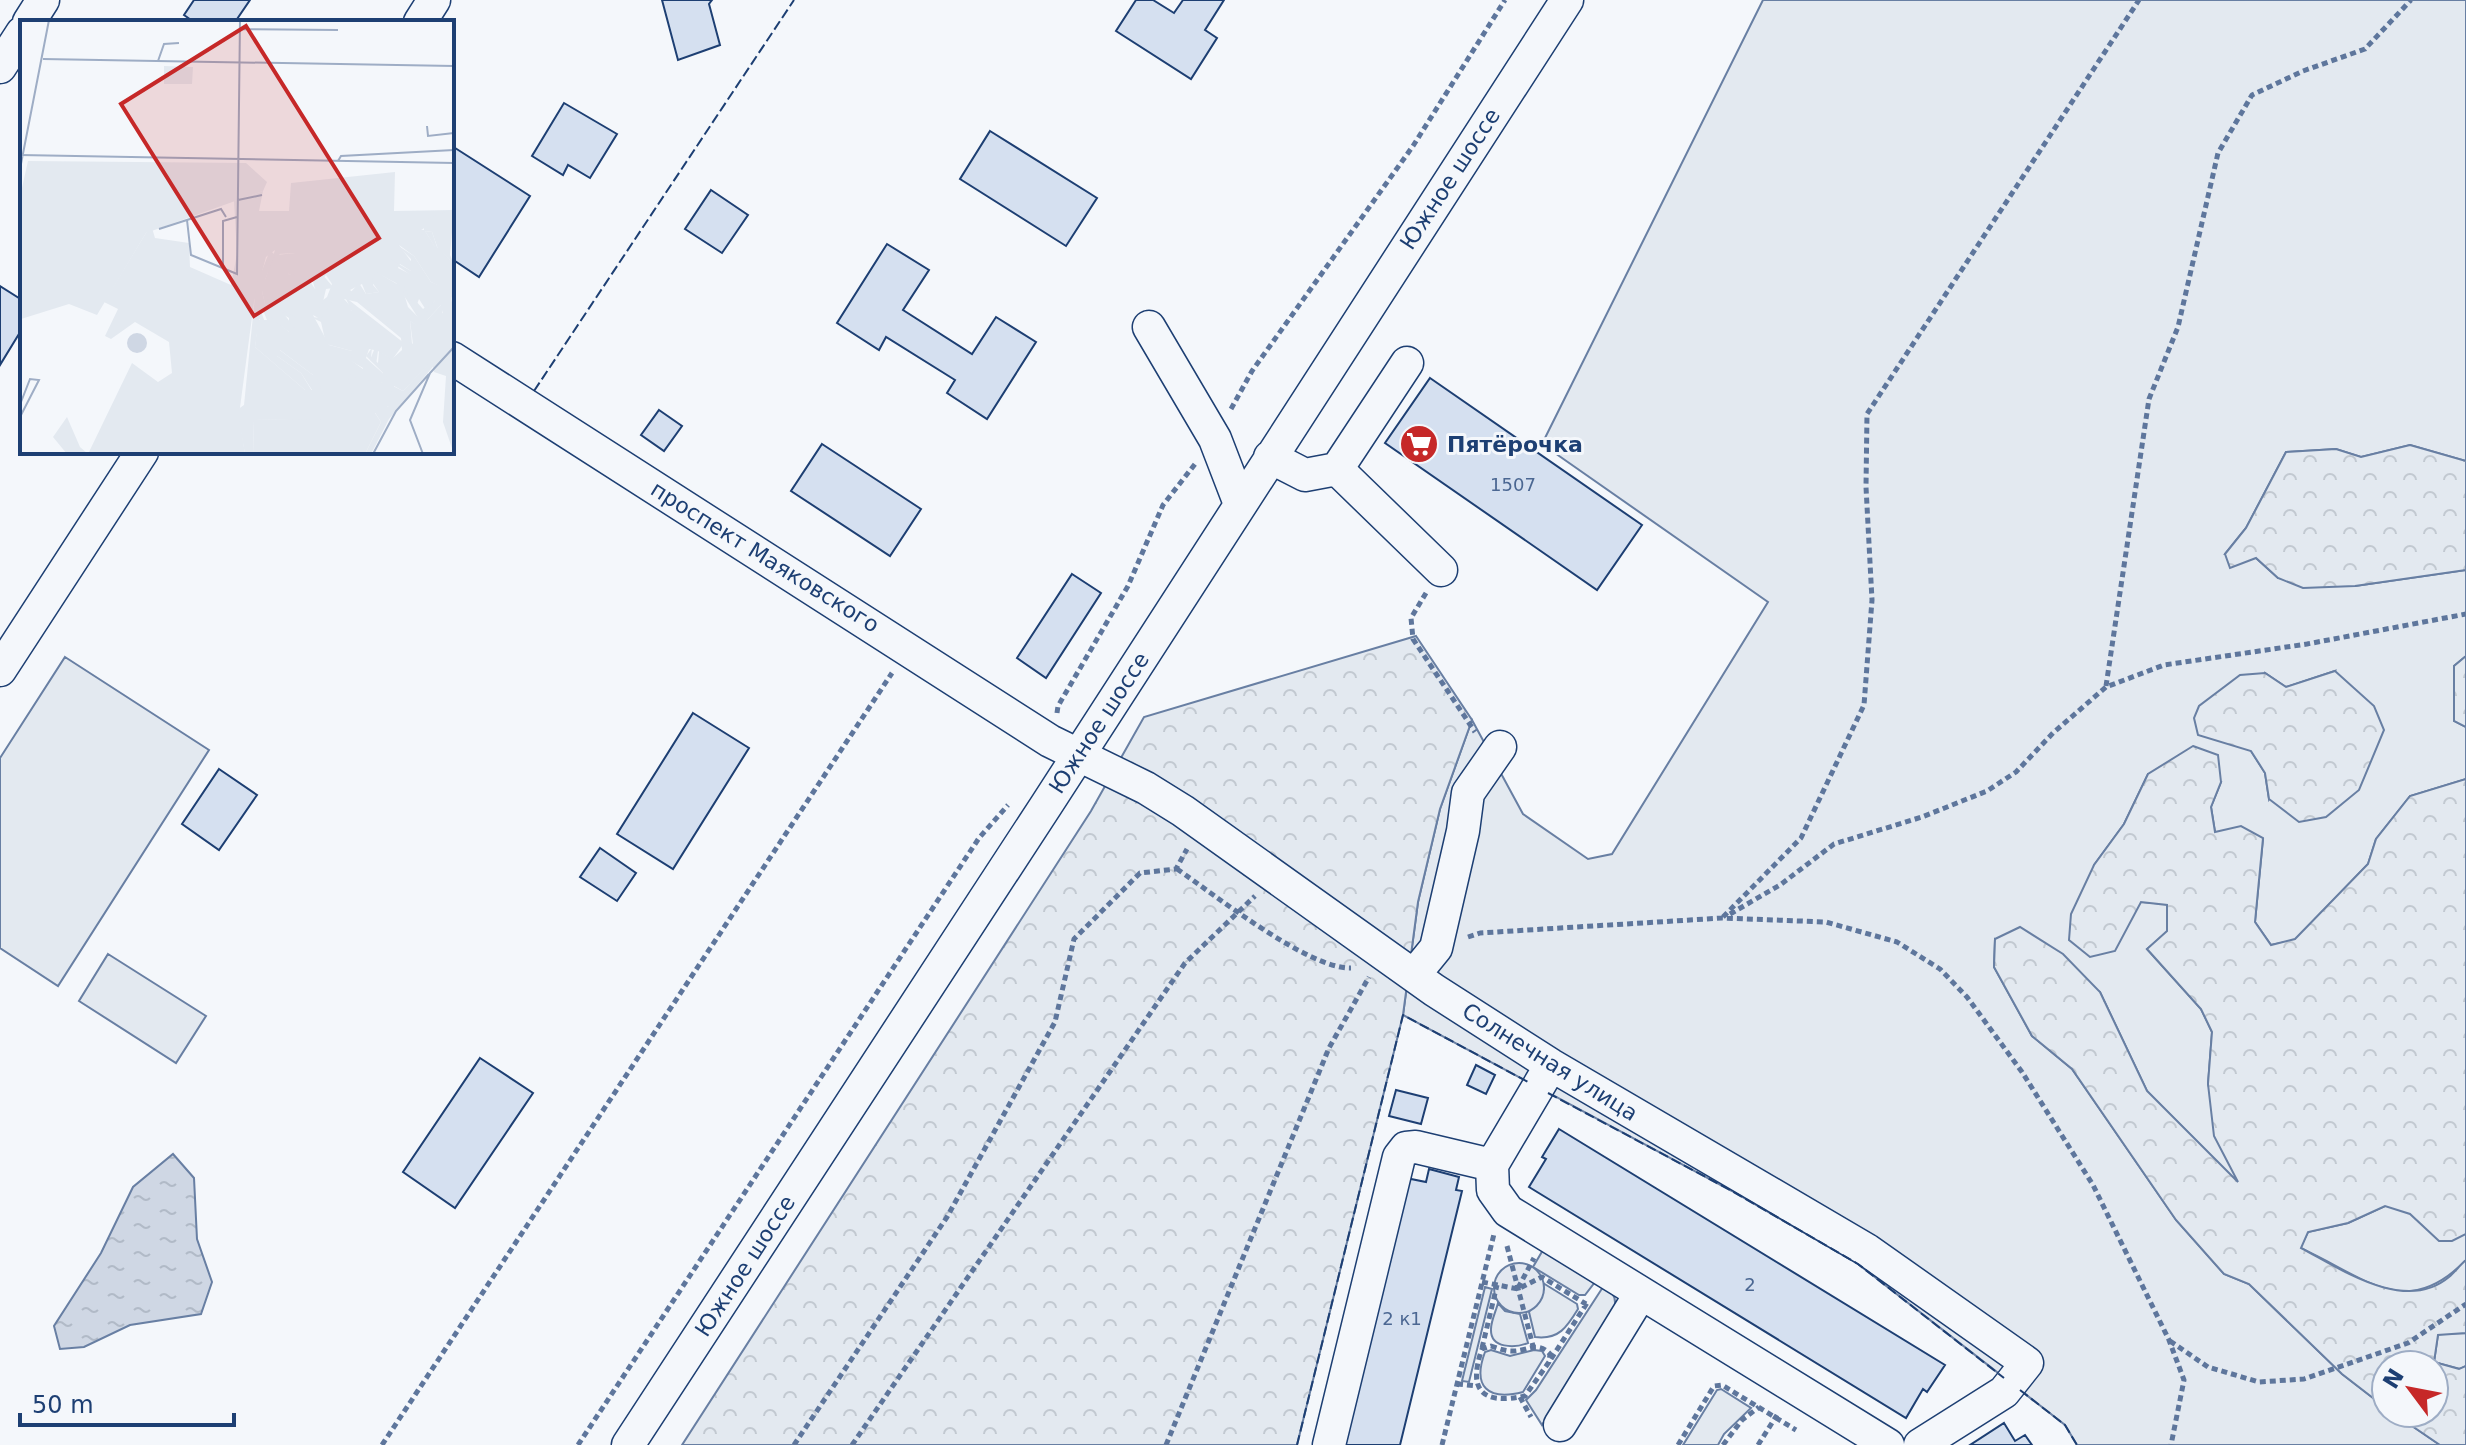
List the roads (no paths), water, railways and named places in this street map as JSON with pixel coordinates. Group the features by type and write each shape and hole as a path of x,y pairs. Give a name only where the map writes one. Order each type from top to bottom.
{"street":[{"path":"30,20 43,0"},
{"path":"421,20 434,0"},
{"name":"Южное шоссе","path":"628,1445 1064,749 1240,504 1567,0"},
{"path":"20,36 0,67 20,81"},
{"path":"1149,327 1215,439 1240,504"},
{"name":"проспект Маяковского","path":"454,359 1064,749"},
{"path":"1270,457 1305,475 1337,469 1407,363"},
{"path":"0,670 141,454"},
{"path":"1337,469 1441,570"},
{"name":"Солнечная улица","path":"1064,749 1146,788 1202,824 1414,975 1551,1065 1867,1250 2027,1363 2004,1392 1920,1445"},
{"path":"1414,975 1436,948 1463,831 1468,793 1493,757"},
{"path":"1551,1065 1492,1165 1493,1190 1500,1208 1888,1445"},
{"path":"1329,1445 1399,1157 1406,1148 1416,1147 1492,1165"},
{"path":"1560,1425 1641,1293"}],"water":[{"path":"173,1154 194,1178 197,1239 212,1282 201,1314 130,1325 84,1347 60,1349 54,1326 101,1253 133,1187"}],"place":[{"name":"Пятёрочка","path":"1419,444"}]}
